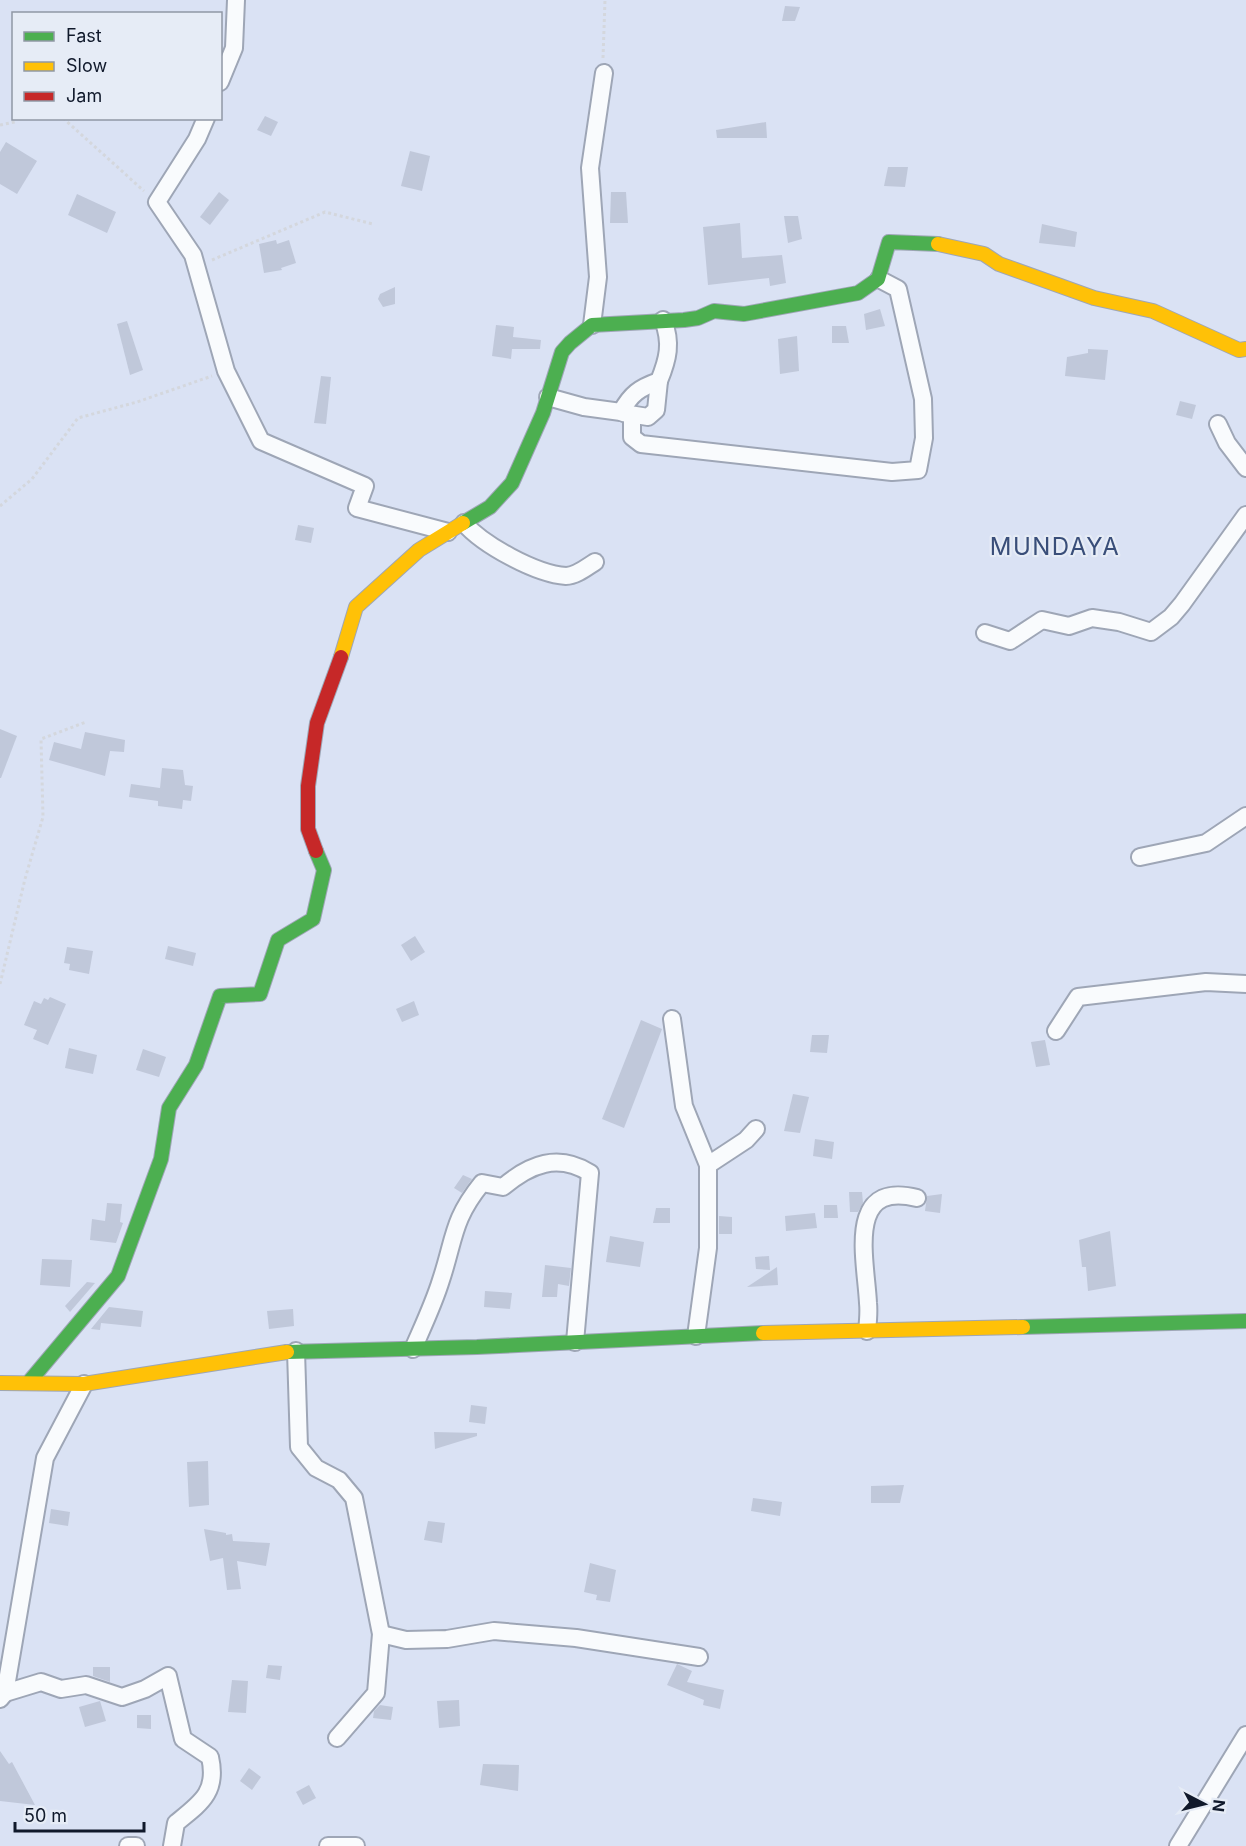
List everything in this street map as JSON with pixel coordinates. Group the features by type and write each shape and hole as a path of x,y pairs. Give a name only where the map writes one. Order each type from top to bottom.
{"street":[{"path":"222,77 234,48 236,0"},
{"path":"592,325 598,277 594,194 590,168 604,73"},
{"path":"205,120 197,139 157,202 193,255 226,371 261,441 365,486 357,508 448,532"},
{"path":"29,1383 118,1276 161,1159 169,1108 196,1065 220,996 260,993 278,940 313,919 324,870 308,829 308,786 317,723 356,607 419,550 490,507 512,483 543,413 562,352 592,325 698,318 714,311 744,314 784,304 794,305 807,300 858,293 874,286 879,279 889,242 939,244 984,254 999,264 1094,298 1153,311 1239,350 1246,348"},
{"path":"659,381 641,387 630,396 626,414 632,437 640,444 892,472 918,470 924,438 923,399 897,289 879,279"},
{"path":"548,397 584,407 648,417 656,410 659,381 668,360 670,344 663,320"},
{"path":"1218,424 1227,443 1246,468"},
{"path":"986,633 1010,641 1042,620 1069,626 1092,618 1119,622 1151,632 1171,617 1182,604 1246,515"},
{"path":"464,523 500,553 549,573 568,576 595,562"},
{"path":"1140,856 1206,843 1246,816"},
{"path":"1056,1031 1078,997 1206,982 1246,984"},
{"path":"672,1019 684,1106 708,1165 708,1248 696,1336"},
{"path":"708,1165 746,1140 756,1129"},
{"path":"413,1349 441,1281 449,1243 459,1216 469,1199 482,1183 503,1187 527,1169 555,1161 578,1165 590,1173 575,1342"},
{"path":"867,1331 865,1221 878,1200 898,1193 917,1197"},
{"path":"0,1383 84,1384 296,1351 413,1349 696,1336 1246,1321"},
{"path":"296,1351 299,1447 316,1468 339,1480 354,1498 381,1634 376,1693 337,1738"},
{"path":"2,1696 45,1458 84,1384"},
{"path":"381,1634 406,1640 447,1640 494,1631 576,1638 699,1658"},
{"path":"2,1696 40,1682 62,1689 86,1685 122,1697 145,1689 168,1676 183,1739 210,1757 213,1770 206,1798 176,1823 172,1846"},
{"path":"1178,1846 1246,1735"},
{"path":"128,1846 136,1846"},
{"path":"328,1846 356,1846"}],"path":[{"path":"604,73 602,9 605,0"},
{"path":"0,125 16,120"},
{"path":"65,120 157,202"},
{"path":"196,266 234,253 325,212 373,224"},
{"path":"0,506 32,479 78,418 137,402 226,371"},
{"path":"0,984 25,879 44,817 41,739 86,722"}],"building":[{"path":"785,6 800,7 795,21 782,21"},
{"path":"265,116 278,122 271,136 257,130"},
{"path":"766,122 767,138 717,138 716,130"},
{"path":"6,142 37,161 17,194 0,184 0,152"},
{"path":"410,151 430,156 422,191 401,186"},
{"path":"888,167 908,167 905,187 884,186"},
{"path":"219,192 229,200 210,225 200,217"},
{"path":"611,192 626,192 628,223 610,223"},
{"path":"77,194 116,212 107,233 68,215"},
{"path":"784,216 798,216 802,239 788,243"},
{"path":"740,223 742,258 782,255 786,283 770,286 769,278 708,285 703,227"},
{"path":"1042,224 1077,232 1075,247 1039,243"},
{"path":"276,240 277,244 289,240 296,263 281,268 282,270 264,273 259,244"},
{"path":"395,287 395,304 383,307 378,299 380,294"},
{"path":"880,309 885,326 866,330 864,314"},
{"path":"127,321 143,370 130,375 117,324"},
{"path":"496,325 514,327 513,337 541,340 540,349 512,349 511,359 492,356"},
{"path":"832,326 846,326 849,343 832,343"},
{"path":"797,336 799,371 780,374 778,339"},
{"path":"1088,349 1108,350 1105,380 1065,376 1067,357 1088,353"},
{"path":"321,376 331,377 326,424 314,423"},
{"path":"1180,401 1196,405 1192,419 1176,415"},
{"path":"298,525 314,528 311,543 295,540"},
{"path":"0,729 17,736 1,778 0,778"},
{"path":"85,732 125,740 124,752 110,751 105,776 49,760 54,742 81,749"},
{"path":"162,768 183,770 185,785 193,786 191,801 183,800 182,809 158,806 158,801 129,797 131,784 160,788"},
{"path":"415,936 425,952 411,961 401,945"},
{"path":"168,946 196,953 193,966 165,959"},
{"path":"67,947 93,951 89,974 69,970 70,964 64,963"},
{"path":"50,997 66,1004 48,1045 33,1039 37,1030 24,1025 34,1001 41,1004 44,998 48,1000"},
{"path":"414,1001 419,1015 402,1022 396,1009"},
{"path":"641,1020 662,1029 624,1128 602,1119"},
{"path":"812,1035 829,1035 827,1053 810,1052"},
{"path":"1045,1040 1050,1065 1036,1067 1031,1042"},
{"path":"69,1048 97,1055 93,1074 65,1068"},
{"path":"143,1049 166,1057 159,1077 136,1070"},
{"path":"793,1094 809,1097 800,1133 784,1131"},
{"path":"815,1139 834,1142 832,1159 813,1156"},
{"path":"463,1175 472,1179 462,1193 454,1188"},
{"path":"849,1192 862,1192 863,1203 858,1212 850,1212"},
{"path":"942,1194 940,1213 925,1211 927,1196"},
{"path":"107,1203 122,1204 120,1222 123,1223 116,1243 90,1240 92,1219 105,1221"},
{"path":"824,1205 837,1205 838,1218 824,1218"},
{"path":"656,1208 670,1208 670,1223 653,1223"},
{"path":"815,1213 817,1228 786,1231 785,1216"},
{"path":"719,1216 732,1217 732,1234 719,1234"},
{"path":"1110,1231 1116,1286 1088,1291 1086,1267 1082,1267 1079,1240"},
{"path":"610,1236 644,1242 640,1267 606,1262"},
{"path":"769,1256 770,1270 756,1269 755,1257"},
{"path":"42,1259 72,1260 70,1287 40,1285"},
{"path":"545,1265 571,1268 569,1286 558,1284 557,1297 542,1297"},
{"path":"777,1267 778,1285 747,1287"},
{"path":"87,1282 95,1283 70,1312 65,1306"},
{"path":"485,1291 512,1293 510,1309 484,1307"},
{"path":"109,1307 143,1311 141,1327 101,1323 100,1330 91,1329"},
{"path":"293,1309 294,1326 269,1329 267,1311"},
{"path":"471,1405 487,1407 485,1424 469,1422"},
{"path":"434,1432 477,1433 477,1436 435,1449"},
{"path":"208,1461 209,1505 189,1507 187,1462"},
{"path":"904,1485 900,1503 871,1503 871,1486"},
{"path":"753,1498 782,1502 780,1516 751,1511"},
{"path":"51,1509 70,1512 68,1526 49,1523"},
{"path":"428,1521 445,1523 442,1543 424,1540"},
{"path":"204,1529 226,1533 226,1535 232,1534 233,1541 270,1543 266,1566 237,1561 241,1589 227,1590 223,1558 210,1561"},
{"path":"590,1563 616,1570 610,1602 596,1600 597,1595 584,1592"},
{"path":"677,1664 692,1671 687,1682 724,1690 720,1709 703,1705 704,1700 667,1685"},
{"path":"268,1665 282,1666 280,1680 266,1678"},
{"path":"93,1667 110,1667 110,1682 93,1676"},
{"path":"232,1680 248,1681 246,1713 228,1712"},
{"path":"459,1700 460,1726 439,1728 437,1701"},
{"path":"100,1701 106,1721 85,1727 79,1707"},
{"path":"380,1705 393,1707 391,1720 373,1718 374,1711"},
{"path":"137,1715 151,1715 151,1729 137,1728"},
{"path":"0,1751 9,1764 12,1762 35,1805 0,1801"},
{"path":"483,1764 519,1765 518,1791 480,1785"},
{"path":"249,1768 261,1777 252,1790 240,1781"},
{"path":"309,1785 316,1798 303,1805 296,1792"}],"traffic: fast":[{"path":"463,523 490,507 512,483 543,413 562,352 592,325 684,320 698,318 714,311 744,314 858,293 878,279 889,242 938,244"},
{"path":"29,1382 118,1276 161,1159 169,1108 196,1065 220,996 260,994 278,940 313,919 324,870 316,851"},
{"path":"1023,1327 1246,1321"},
{"path":"287,1352 477,1347 763,1333"}],"traffic: slow":[{"path":"938,244 984,254 999,264 1094,298 1153,311 1239,350 1246,349"},
{"path":"341,657 356,607 419,550 463,523"},
{"path":"763,1333 1023,1327"},
{"path":"0,1383 84,1384 287,1352"}],"traffic: jam":[{"path":"316,851 308,829 308,786 317,723 341,657"}],"district":[{"name":"MUNDAYA","path":"1055,547"}]}
